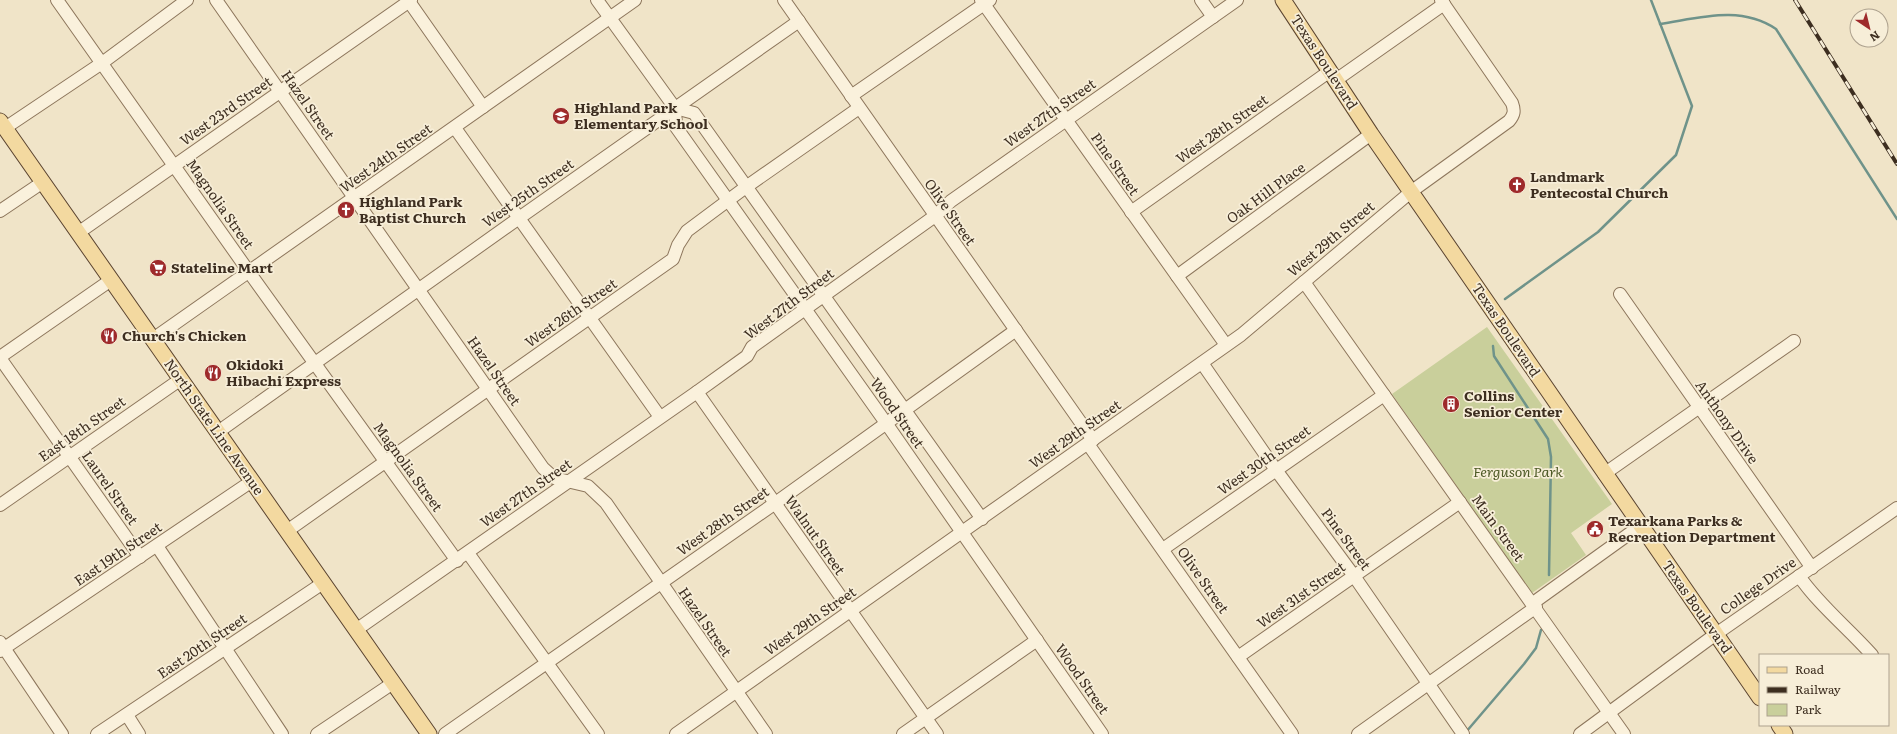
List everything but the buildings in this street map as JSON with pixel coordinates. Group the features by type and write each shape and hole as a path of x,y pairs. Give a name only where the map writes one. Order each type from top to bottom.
{"main road":[{"name":"Texas Boulevard","path":"1283,0 1371,134 1412,190 1604,474 1759,697"},
{"name":"North State Line Avenue","path":"3,124 429,734"},
{"path":"1780,726 1786,734"}],"street":[{"name":"Magnolia Street","path":"57,0 249,272 457,561"},
{"path":"3,124 102,63 187,0"},
{"name":"Hazel Street","path":"216,0 354,198 419,288 543,468 554,478 588,486 606,503 660,584 766,734"},
{"path":"409,0 483,107"},
{"name":"West 23rd Street","path":"78,233 409,0"},
{"path":"597,0 675,108"},
{"name":"West 24th Street","path":"153,339 635,0"},
{"name":"Olive Street","path":"784,0 1016,330 1163,549 1292,734"},
{"path":"1201,0 1213,17"},
{"name":"West 27th Street","path":"356,630 457,561 697,392 747,356 752,347 806,310 935,216 951,201 1237,0"},
{"path":"851,96 985,2"},
{"name":"Pine Street","path":"985,2 1066,121 1226,345"},
{"name":"West 28th Street","path":"1131,212 1442,2"},
{"name":"West 29th Street","path":"676,734 1202,363 1304,282 1412,190 1509,121 1514,115 1514,109 1442,2"},
{"name":"West 25th Street","path":"218,432 419,288 799,21"},
{"name":"Wood Street","path":"982,518 903,410 825,296 694,113 675,108 676,127 886,423 1102,734"},
{"name":"West 26th Street","path":"287,531 673,259 678,245 687,231 746,187 860,108"},
{"path":"455,128 660,417"},
{"name":"Oak Hill Place","path":"1177,276 1371,134"},
{"path":"0,211 43,182"},
{"path":"0,357 111,280"},
{"name":"Main Street","path":"1304,282 1610,712 1624,734"},
{"name":"Anthony Drive","path":"1620,294 1812,568"},
{"name":"West 28th Street","path":"445,734 774,504 1016,330"},
{"path":"1604,474 1794,341"},
{"name":"Laurel Street","path":"0,357 140,557"},
{"name":"Pine Street","path":"1202,363 1276,470 1354,576 1462,733"},
{"name":"East 18th Street","path":"0,505 181,379"},
{"name":"Walnut Street","path":"697,392 774,504 937,734"},
{"name":"West 30th Street","path":"1163,549 1384,395"},
{"name":"East 19th Street","path":"1,647 157,546 252,481"},
{"name":"West 31st Street","path":"1238,657 1460,502"},
{"name":"College Drive","path":"1580,734 1716,634 1897,508"},
{"path":"1358,734 1428,684 1640,526"},
{"path":"157,546 282,734"},
{"path":"468,553 598,734"},
{"path":"1799,576 1808,589 1871,654"},
{"name":"East 20th Street","path":"97,734 323,583"},
{"path":"903,734 1037,640"},
{"path":"1,647 62,734"},
{"path":"317,734 393,683"},
{"path":"126,715 139,734"}],"green space":[{"name":"Ferguson Park","path":"1487,327 1612,504 1571,533 1586,555 1532,593 1392,394"}],"waterway":[{"path":"1505,299 1598,232 1676,155 1692,106 1651,0"},
{"path":"1660,24 1720,15 1734,15 1748,17 1776,29 1897,219"},
{"path":"1493,346 1494,356 1548,439 1551,457 1549,575"},
{"path":"1466,732 1536,648 1541,630"}],"railway":[{"path":"1795,0 1897,164"}],"place":[{"name":"Highland Park Elementary School","path":"561,116"},
{"name":"Landmark Pentecostal Church","path":"1517,185"},
{"name":"Highland Park Baptist Church","path":"346,210"},
{"name":"Stateline Mart","path":"158,268"},
{"name":"Church's Chicken","path":"109,336"},
{"name":"Okidoki Hibachi Express","path":"213,373"},
{"name":"Collins Senior Center","path":"1451,404"},
{"name":"Texarkana Parks & Recreation Department","path":"1595,529"}]}
